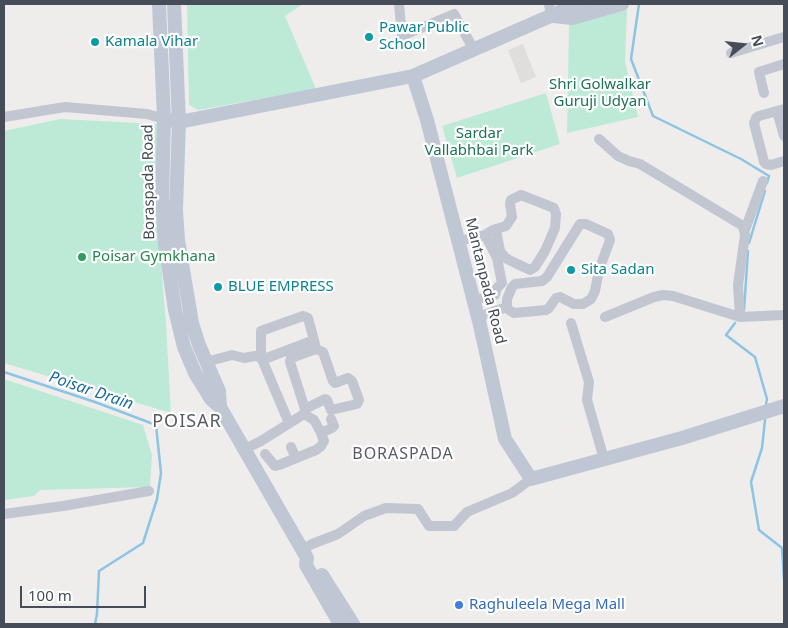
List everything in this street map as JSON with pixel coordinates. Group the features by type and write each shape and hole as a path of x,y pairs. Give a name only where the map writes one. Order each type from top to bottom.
{"street":[{"name":"Boraspada Road","path":"159,4 164,119 162,198 166,244 177,321 184,347 195,373 211,399 220,407 245,449 304,554 306,565 340,624"},
{"name":"Boraspada Road","path":"174,4 179,122 176,210 178,240 192,318 206,362 219,391 220,407"},
{"path":"399,4 402,36 454,14 474,50"},
{"path":"4,117 65,107 148,114 179,122 413,76 474,50 550,10 584,4"},
{"path":"550,10 572,18 622,4"},
{"path":"731,53 784,37"},
{"path":"764,93 759,72 784,64"},
{"name":"Mantanpada Road","path":"413,76 427,120 477,310 505,439 531,478"},
{"path":"784,136 781,110 756,118 754,123 764,162 771,165 784,161"},
{"path":"599,139 618,156 640,164 738,222 745,230"},
{"path":"740,317 738,285 745,230 763,180"},
{"path":"459,241 485,235 496,230 504,228 512,217 510,204 512,200 521,195 554,208 556,214 555,228 545,251 536,266 530,270 503,255 496,230"},
{"path":"477,310 503,308 514,313 546,310 556,298 560,297 574,304 583,304 591,299 595,291 599,270 610,240 608,234 586,224 580,224 547,277 542,281 515,284 503,308"},
{"path":"477,310 495,295 497,288 502,283 497,258 485,235"},
{"path":"604,317 663,295 673,296 740,317 784,315"},
{"path":"245,449 261,441 289,423 304,411 325,399 331,410 357,404 359,400 352,381 348,378 335,383 332,381 323,352 315,344 308,318 303,316 261,331 261,357 289,423"},
{"path":"177,321 192,318"},
{"path":"571,322 589,382 587,400 604,459"},
{"path":"206,362 232,355 244,358 255,356 267,358 315,344"},
{"path":"266,454 275,466 316,450 324,441 314,420 304,411 290,362 291,358 315,344"},
{"path":"304,554 312,544 338,534 364,516 386,508 418,509 429,526 454,526 467,512 512,493 531,478 682,438 784,406"},
{"path":"321,433 334,426 332,419"},
{"path":"291,447 296,458"},
{"path":"4,514 149,491"},
{"name":"Boraspada Road","path":"304,554 314,561 353,624"}],"shaded area":[{"path":"523,44 536,77 521,83 508,50"}],"green space":[{"path":"187,4 303,4 285,16 316,89 198,110 189,105"},
{"name":"Shri Golwalkar Guruji Udyan","path":"627,10 625,61 638,117 567,133 569,25"},
{"name":"Sardar Vallabhbai Park","path":"546,93 560,144 457,178 442,126"},
{"name":"Poisar Gymkhana","path":"60,119 159,124 155,190 171,413 4,363 4,131"},
{"path":"4,379 143,425 152,455 150,487 40,490 34,496 4,500"}],"waterway":[{"path":"639,4 631,59 653,116 741,159 769,176 767,183"},
{"path":"749,243 765,191"},
{"path":"744,310 748,251"},
{"path":"735,323 726,335 755,357 767,399 766,404"},
{"name":"Poisar Drain","path":"4,372 95,402 156,425 161,473 157,499 143,543 99,571 95,624"},
{"path":"765,420 762,448 751,482 759,530 782,548 784,579"}],"place":[{"name":"Pawar Public School","path":"369,37"},
{"name":"Kamala Vihar","path":"95,42"},
{"name":"Poisar Gymkhana","path":"82,257"},
{"name":"Sita Sadan","path":"571,270"},
{"name":"BLUE EMPRESS","path":"218,287"},
{"name":"Raghuleela Mega Mall","path":"459,605"}],"district":[{"name":"POISAR","path":"187,422"},
{"name":"BORASPADA","path":"403,454"}]}
